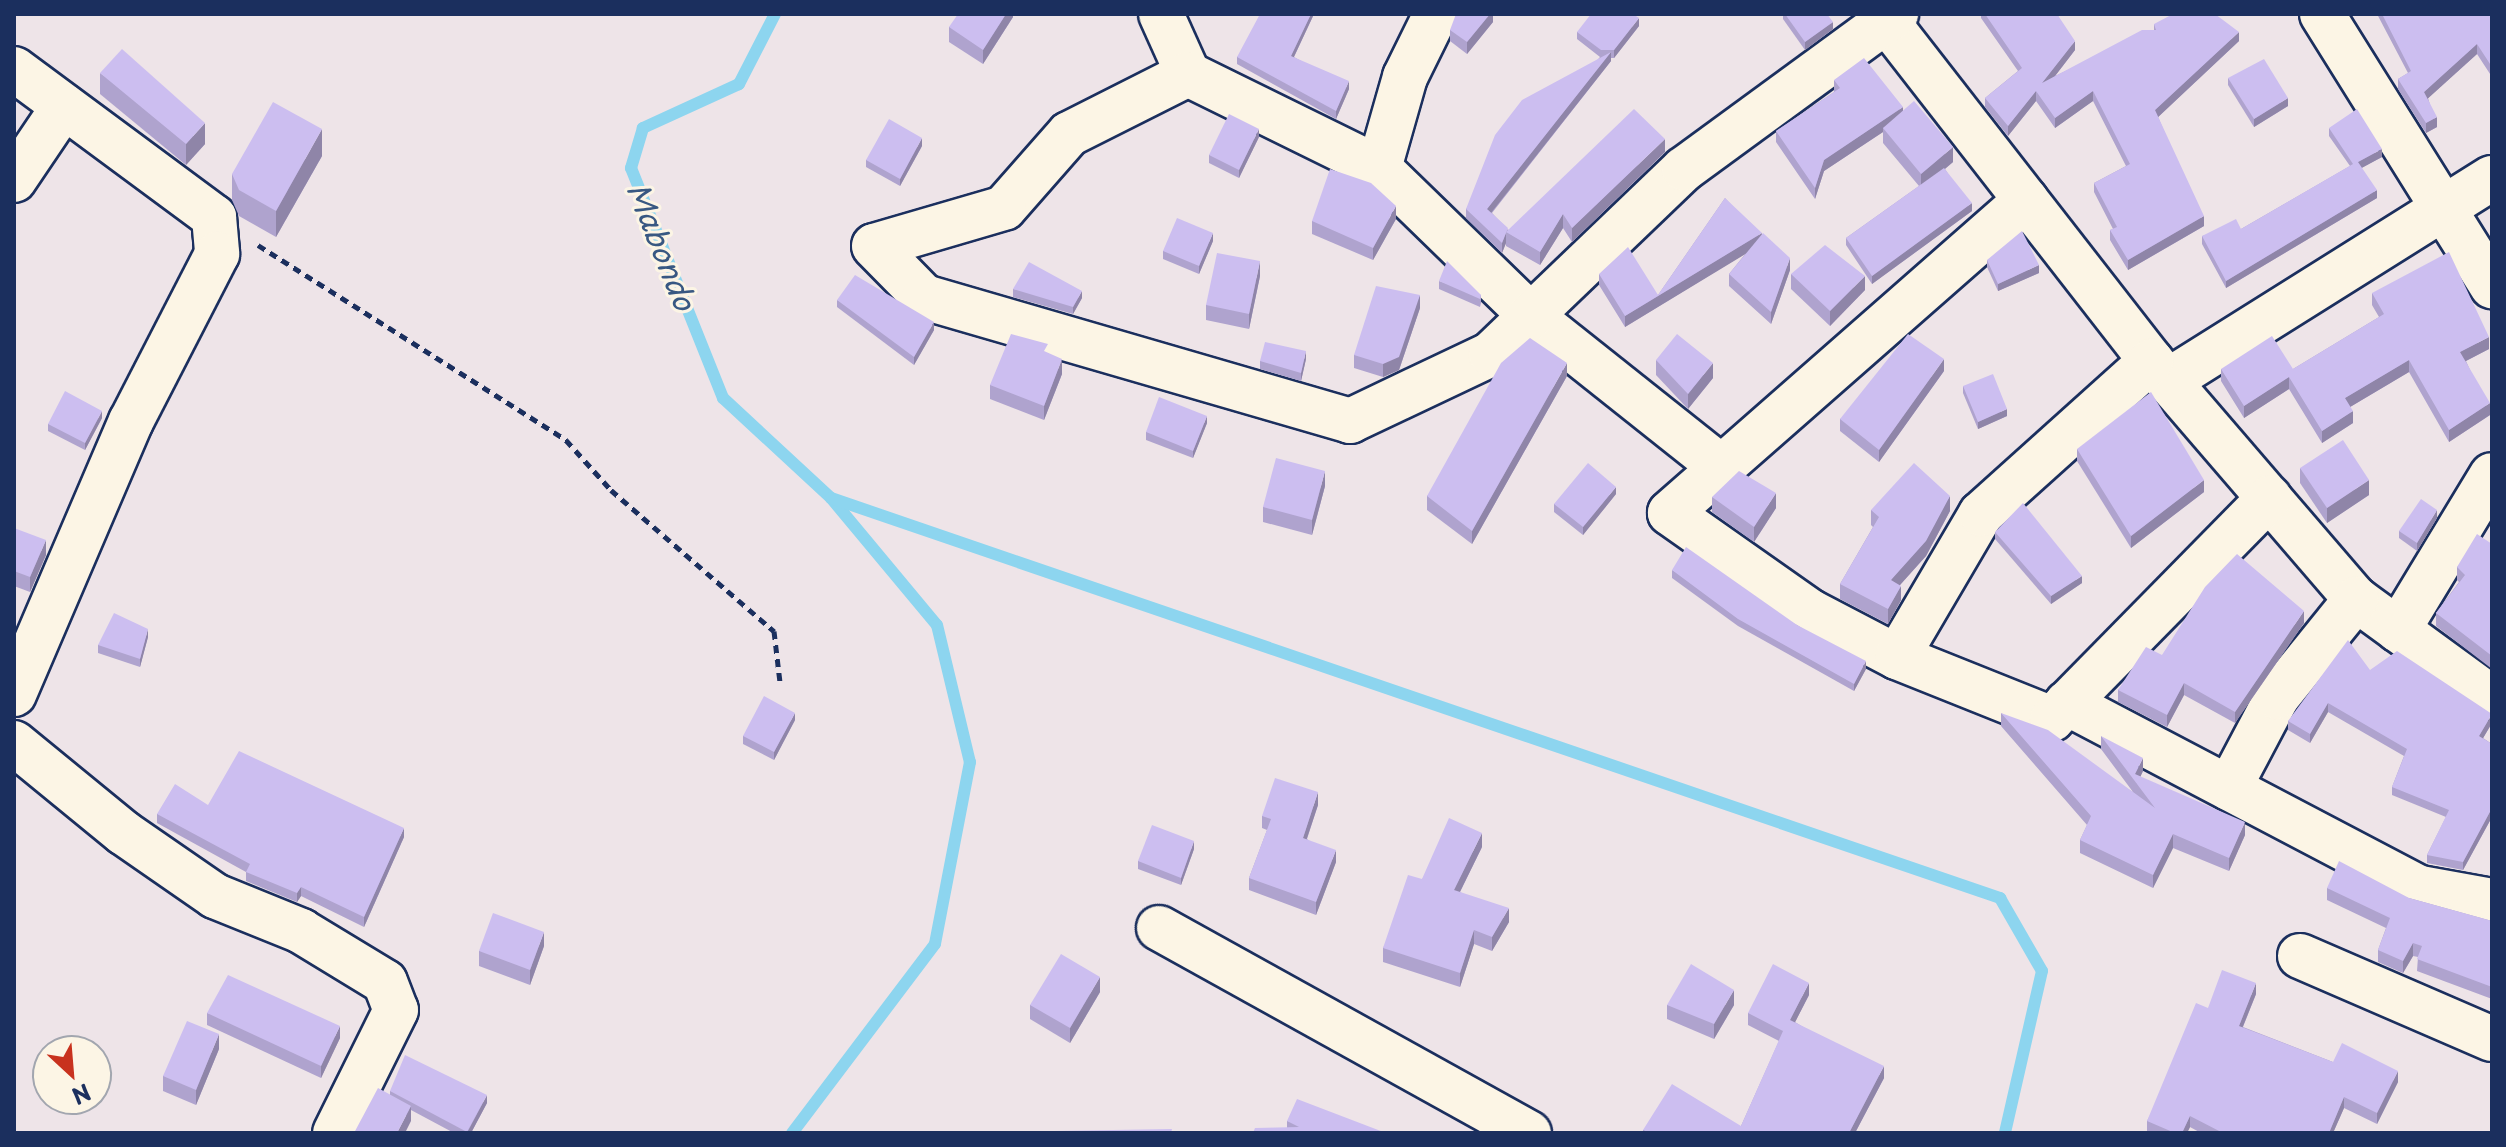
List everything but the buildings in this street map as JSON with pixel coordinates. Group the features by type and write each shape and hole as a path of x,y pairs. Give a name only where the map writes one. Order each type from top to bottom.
{"street":[{"path":"1161,14 1188,74 1379,168 1531,316 1722,468"},
{"path":"1379,168 1405,77 1436,14"},
{"path":"2322,14 2445,206 2492,286"},
{"path":"1188,74 1069,134 1004,208 874,246 924,297 1350,421 1491,354 1684,169 1888,16 2160,371 2356,599 2492,698"},
{"path":"14,69 214,217 217,254 131,421 14,694"},
{"path":"14,180 64,106"},
{"path":"1897,657 1981,514 2160,371 2492,178"},
{"path":"2026,200 1670,513 1811,612 1897,657 2052,719 2269,498"},
{"path":"2398,630 2492,475"},
{"path":"2229,788 2277,697 2356,599"},
{"path":"2067,703 2420,888 2492,901"},
{"path":"14,743 124,833 215,896 301,931 385,982 396,1010 335,1133"},
{"path":"1159,928 1529,1133"},
{"path":"2300,956 2492,1039"}],"path":[{"path":"214,217 566,440 611,490 774,631 780,682"}],"waterway":[{"name":"Mabondo","path":"775,14 739,84 643,128 631,168 723,398 831,498 937,625 970,762 935,944 792,1133"},
{"path":"831,498 2000,898 2042,971 2005,1133"}]}
